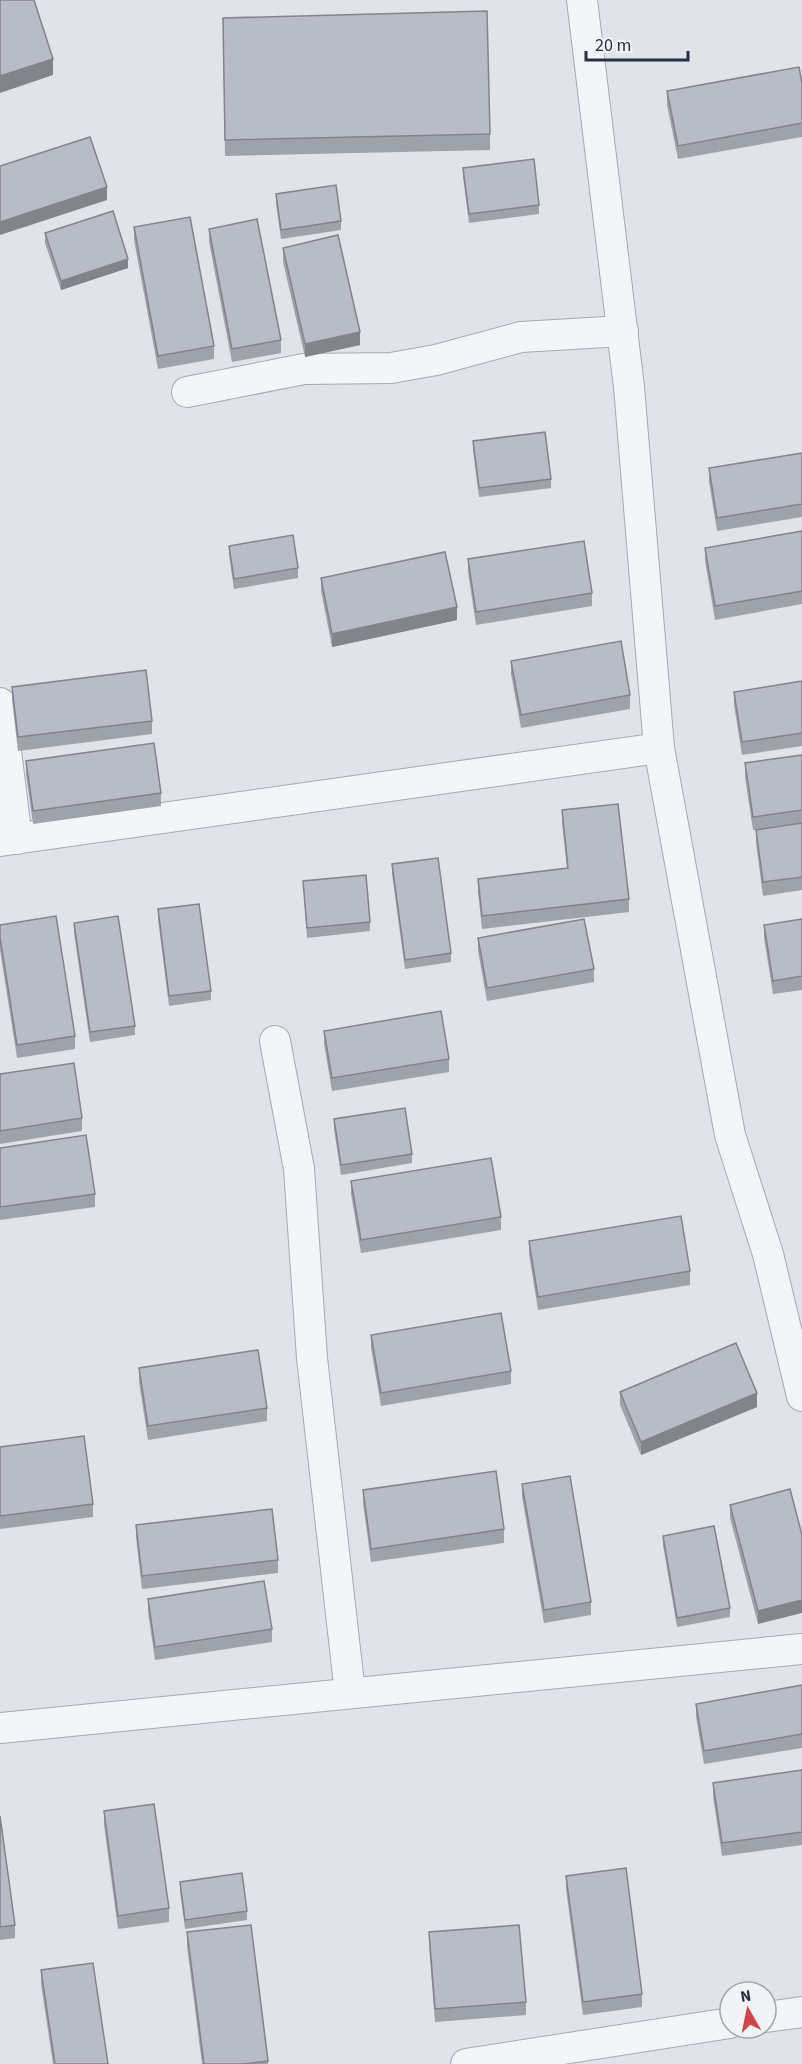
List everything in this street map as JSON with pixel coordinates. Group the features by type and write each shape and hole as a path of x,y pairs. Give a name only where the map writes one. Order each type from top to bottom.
{"street":[{"path":"582,0 629,387 659,748 730,1135 768,1254 802,1396"},
{"path":"187,392 304,369 391,368 436,360 521,337 623,331"},
{"path":"0,703 8,840 659,748"},
{"path":"275,1041 299,1169 312,1358 350,1694"},
{"path":"0,1728 802,1649"},
{"path":"778,2015 802,2012"},
{"path":"466,2064 547,2058 718,2025"}],"building":[{"path":"0,0 34,0 53,59 0,76"},
{"path":"487,11 490,134 225,140 223,18"},
{"path":"799,67 802,83 802,123 678,146 667,91"},
{"path":"90,137 107,187 0,222 0,166"},
{"path":"534,159 539,205 469,214 463,168"},
{"path":"336,185 341,221 281,230 276,194"},
{"path":"113,211 128,259 61,281 45,233"},
{"path":"190,217 214,346 158,356 134,227"},
{"path":"257,219 281,340 232,349 209,229"},
{"path":"338,235 360,332 305,344 283,248"},
{"path":"545,432 551,479 479,488 473,441"},
{"path":"802,453 802,504 717,518 709,468"},
{"path":"802,531 802,591 715,606 705,548"},
{"path":"293,535 298,568 234,579 229,546"},
{"path":"584,541 592,593 476,612 468,559"},
{"path":"445,552 457,607 332,634 321,578"},
{"path":"621,641 630,695 521,715 511,661"},
{"path":"146,670 152,721 18,737 12,687"},
{"path":"802,681 802,733 742,742 734,692"},
{"path":"154,743 161,793 33,811 26,761"},
{"path":"802,755 802,810 753,817 745,763"},
{"path":"618,804 629,899 482,916 478,879 568,868 562,810"},
{"path":"802,823 802,877 763,882 756,830"},
{"path":"438,858 451,953 405,960 392,864"},
{"path":"366,875 370,922 307,928 303,881"},
{"path":"199,904 211,991 169,996 158,909"},
{"path":"56,916 75,1036 17,1045 0,925"},
{"path":"118,916 135,1026 90,1032 74,923"},
{"path":"584,919 594,969 487,988 478,938"},
{"path":"802,919 802,976 773,981 764,925"},
{"path":"441,1011 449,1059 332,1078 324,1031"},
{"path":"74,1063 82,1118 0,1131 0,1074"},
{"path":"405,1108 412,1154 341,1165 334,1119"},
{"path":"86,1135 95,1194 0,1207 0,1148"},
{"path":"491,1158 501,1217 361,1240 351,1181"},
{"path":"681,1216 690,1271 538,1297 529,1241"},
{"path":"501,1313 511,1371 381,1393 371,1335"},
{"path":"736,1343 757,1393 641,1442 620,1392"},
{"path":"258,1350 267,1408 148,1426 139,1368"},
{"path":"84,1436 93,1504 0,1516 0,1447"},
{"path":"496,1471 504,1529 371,1549 363,1490"},
{"path":"570,1476 591,1602 544,1610 522,1484"},
{"path":"790,1489 802,1535 802,1600 758,1611 730,1505"},
{"path":"272,1509 278,1560 142,1576 136,1525"},
{"path":"714,1526 730,1608 677,1618 663,1536"},
{"path":"264,1581 272,1629 155,1647 148,1599"},
{"path":"802,1685 802,1734 704,1751 696,1704"},
{"path":"802,1770 802,1832 722,1843 713,1783"},
{"path":"154,1804 169,1908 118,1916 104,1811"},
{"path":"0,1816 15,1925 0,1927"},
{"path":"626,1868 642,1994 583,2002 566,1876"},
{"path":"242,1873 247,1911 185,1920 180,1882"},
{"path":"251,1925 268,2061 243,2064 204,2064 187,1932"},
{"path":"519,1925 526,2002 435,2009 429,1932"},
{"path":"93,1963 108,2064 55,2064 41,1970"}]}
